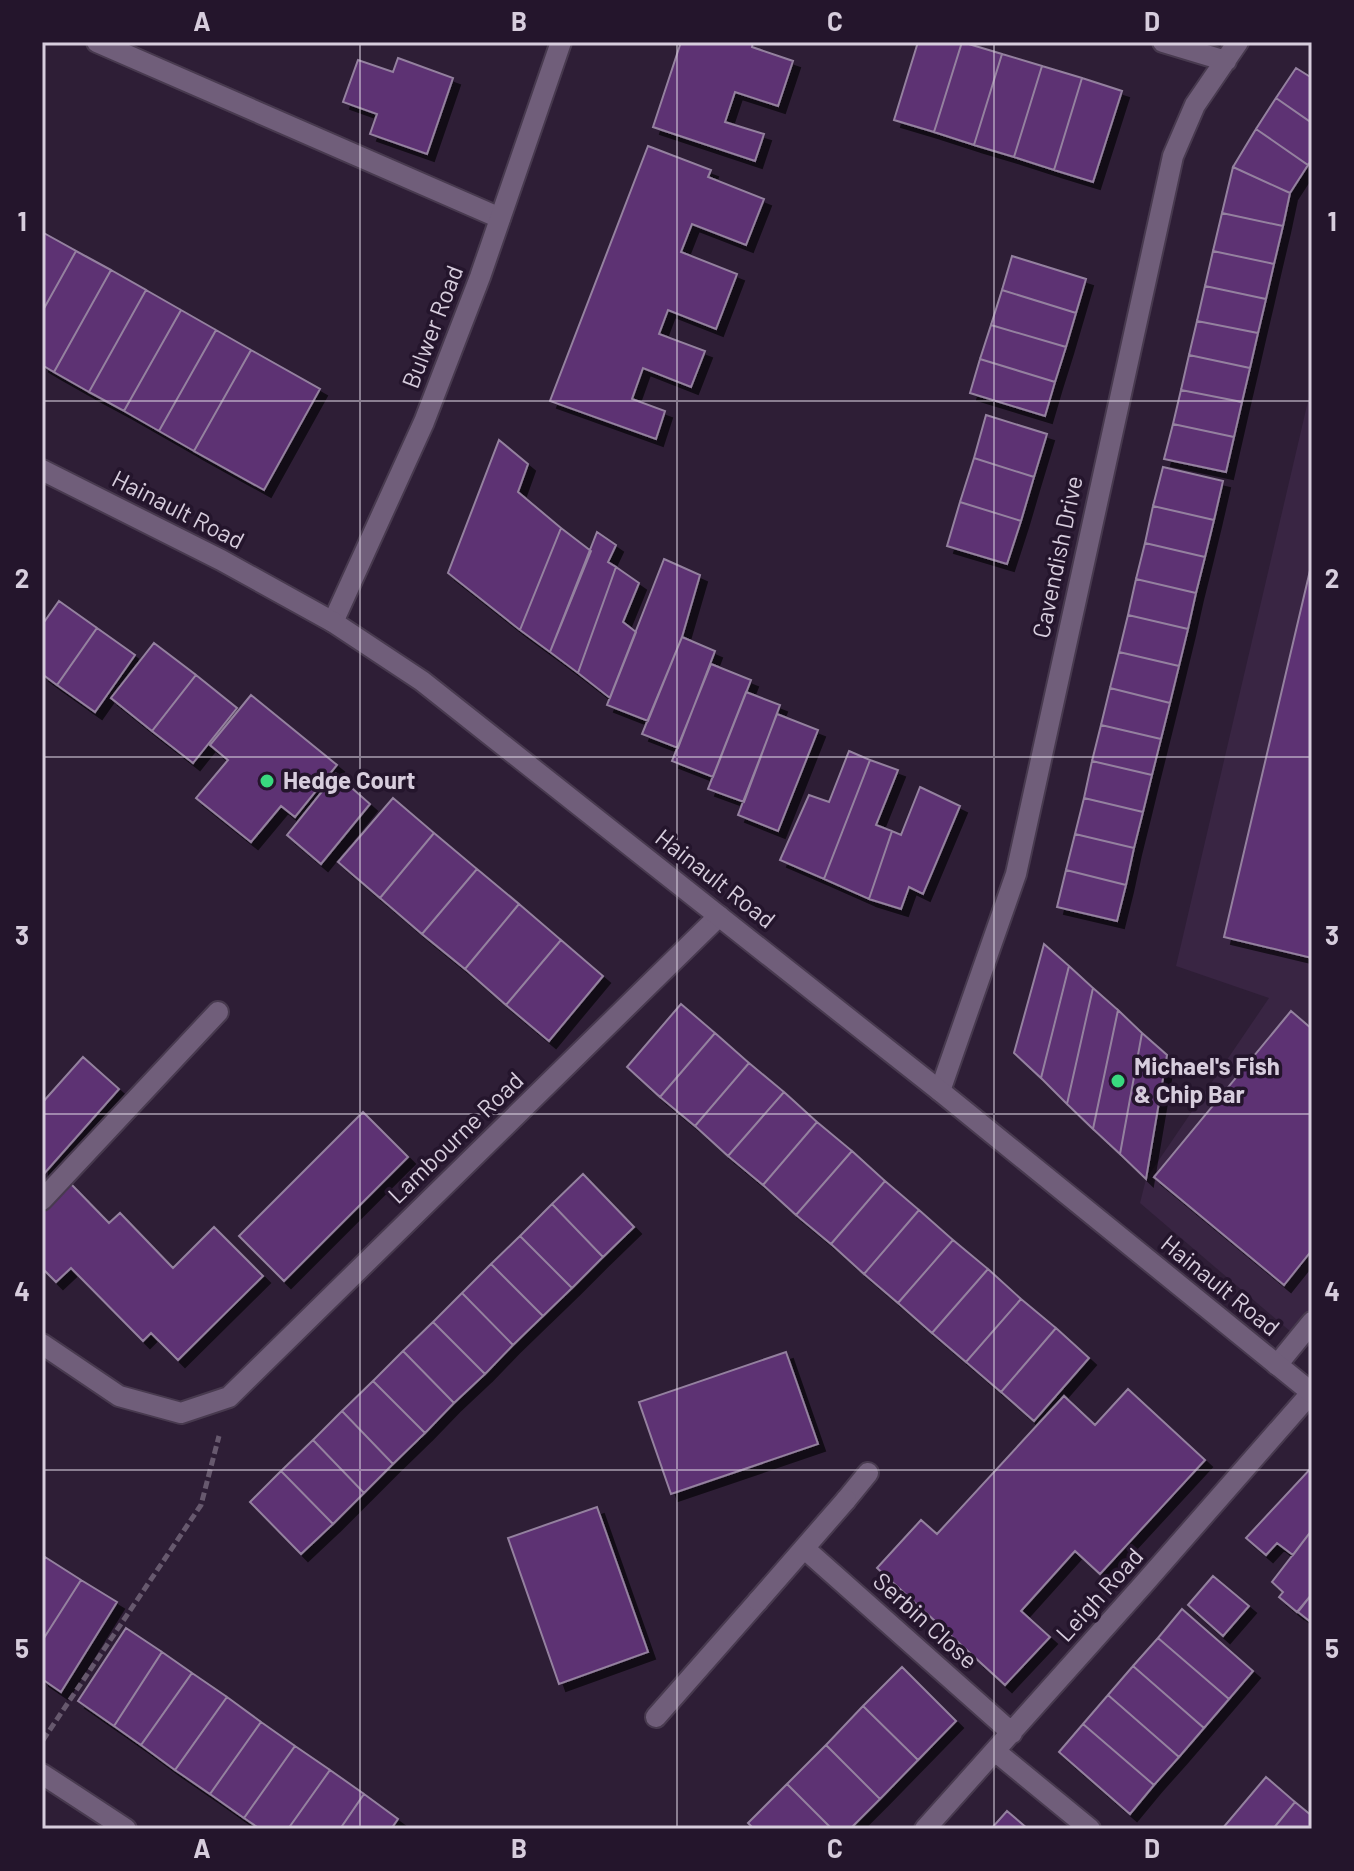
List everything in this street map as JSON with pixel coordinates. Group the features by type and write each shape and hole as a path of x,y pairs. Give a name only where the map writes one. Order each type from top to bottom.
{"street":[{"path":"97,42 500,218"},
{"name":"Bulwer Road","path":"333,622 424,422 480,277 561,42"},
{"path":"1163,42 1226,61"},
{"name":"Cavendish Drive","path":"940,1091 1016,874 1173,156 1195,105 1238,42"},
{"name":"Hainault Road","path":"42,470 221,560 333,622 422,681 940,1091 1312,1393"},
{"name":"Lambourne Road","path":"229,1397 719,916"},
{"path":"42,1200 218,1012"},
{"path":"1277,1365 1312,1322"},
{"path":"42,1344 119,1396 181,1413 229,1397"},
{"name":"Leigh Road","path":"925,1829 1312,1393"},
{"path":"656,1717 868,1473"},
{"name":"Serbin Close","path":"805,1549 1012,1733"},
{"path":"995,1751 1090,1829"},
{"path":"42,1774 126,1829"}],"path":[{"path":"42,1742 201,1505 229,1397"}],"shaded area":[{"path":"1312,384 1312,1350 1140,1203 1146,1179 1269,998 1176,966"}],"building":[{"path":"681,42 753,42 752,47 793,61 778,106 735,92 725,122 764,134 755,161 653,127"},
{"path":"918,42 962,42 934,132 894,120"},
{"path":"962,42 1002,54 974,145 934,132"},
{"path":"1002,54 1042,66 1014,157 974,145"},
{"path":"398,58 453,78 427,154 370,134 377,114 343,102 358,60 393,72"},
{"path":"1042,66 1082,78 1054,170 1014,157"},
{"path":"1296,68 1312,78 1312,123 1276,98"},
{"path":"1082,78 1122,91 1093,182 1054,170"},
{"path":"1276,98 1312,123 1312,159 1308,165 1256,129"},
{"path":"1256,129 1308,165 1290,193 1233,167"},
{"path":"648,146 711,170 708,177 764,199 746,245 692,224 681,252 737,274 716,329 668,310 659,334 705,351 691,387 643,368 632,399 665,411 656,439 550,401"},
{"path":"1233,167 1290,193 1283,226 1222,213"},
{"path":"1222,213 1283,226 1274,264 1213,251"},
{"path":"42,232 76,251 42,312"},
{"path":"76,251 111,270 54,372 42,365 42,312"},
{"path":"1213,251 1274,264 1266,299 1205,286"},
{"path":"1012,256 1086,279 1076,313 1002,290"},
{"path":"111,270 146,290 89,392 54,372"},
{"path":"1205,286 1266,299 1258,333 1197,321"},
{"path":"146,290 181,310 124,411 89,392"},
{"path":"1002,290 1076,313 1066,347 991,325"},
{"path":"181,310 216,330 159,431 124,411"},
{"path":"1197,321 1258,333 1250,368 1189,355"},
{"path":"991,325 1066,347 1055,382 980,359"},
{"path":"216,330 251,350 194,451 159,431"},
{"path":"251,350 320,389 264,490 194,451"},
{"path":"1189,355 1250,368 1242,402 1181,390"},
{"path":"980,359 1055,382 1045,416 970,393"},
{"path":"1181,390 1242,402 1234,437 1173,424"},
{"path":"986,415 1047,434 1034,477 974,458"},
{"path":"1173,424 1234,437 1226,472 1164,459"},
{"path":"499,440 528,464 518,492 561,528 520,630 448,573"},
{"path":"974,458 1034,477 1021,521 960,502"},
{"path":"1163,467 1223,481 1214,520 1153,506"},
{"path":"960,502 1021,521 1007,564 947,546"},
{"path":"1153,506 1214,520 1205,557 1145,543"},
{"path":"561,528 591,551 550,652 520,630"},
{"path":"597,532 616,545 608,562 616,567 578,673 550,652"},
{"path":"1145,543 1205,557 1196,593 1136,579"},
{"path":"664,559 700,575 682,637 648,721 607,705"},
{"path":"1312,562 1312,958 1224,937"},
{"path":"616,567 639,583 623,622 636,632 610,698 578,673"},
{"path":"1136,579 1196,593 1188,629 1128,615"},
{"path":"59,601 97,628 57,685 42,674 42,625"},
{"path":"1128,615 1188,629 1179,666 1119,652"},
{"path":"97,628 135,655 95,712 57,685"},
{"path":"682,637 715,651 678,748 642,734"},
{"path":"154,643 196,675 152,731 111,698"},
{"path":"1119,652 1179,666 1170,703 1110,688"},
{"path":"711,664 751,680 713,777 672,761"},
{"path":"196,675 237,708 193,763 152,731"},
{"path":"1110,688 1170,703 1161,739 1101,725"},
{"path":"746,692 780,705 744,802 708,789"},
{"name":"Hedge Court","path":"251,695 337,765 295,817 281,806 251,842 196,798 228,760 210,745"},
{"path":"777,714 818,730 778,831 738,815"},
{"path":"1101,725 1161,739 1152,775 1092,761"},
{"path":"849,751 870,760 824,879 780,860 809,795 829,802"},
{"path":"870,760 898,770 876,825 892,831 869,899 824,879"},
{"path":"1092,761 1152,775 1143,812 1084,798"},
{"path":"336,774 370,804 321,864 287,835"},
{"path":"920,787 960,806 923,894 909,887 901,909 869,899 892,831 901,835"},
{"path":"393,798 434,833 380,898 338,862"},
{"path":"1084,798 1143,812 1134,848 1075,834"},
{"path":"434,833 477,869 422,934 380,898"},
{"path":"1075,834 1134,848 1126,885 1066,870"},
{"path":"477,869 519,904 465,969 422,934"},
{"path":"1066,870 1126,885 1117,921 1057,907"},
{"path":"519,904 561,940 506,1005 465,969"},
{"path":"561,940 603,976 549,1041 506,1005"},
{"path":"1044,944 1069,966 1041,1078 1014,1053"},
{"path":"1069,966 1093,988 1067,1104 1041,1078"},
{"path":"1093,988 1118,1010 1093,1129 1067,1104"},
{"path":"681,1004 715,1033 660,1097 627,1067"},
{"name":"Michael's Fish & Chip Bar","path":"1118,1010 1142,1033 1120,1154 1093,1129"},
{"path":"1291,1011 1312,1029 1312,1250 1284,1285 1154,1177"},
{"path":"715,1033 749,1063 695,1126 660,1097"},
{"path":"1142,1033 1167,1055 1146,1179 1120,1154"},
{"path":"83,1057 119,1089 42,1176 42,1103"},
{"path":"749,1063 784,1092 728,1156 695,1126"},
{"path":"784,1092 817,1122 763,1185 728,1156"},
{"path":"363,1112 408,1157 284,1281 239,1236"},
{"path":"817,1122 852,1151 796,1215 763,1185"},
{"path":"852,1151 885,1181 831,1244 796,1215"},
{"path":"583,1174 634,1227 603,1257 552,1204"},
{"path":"885,1181 919,1210 864,1274 831,1244"},
{"path":"71,1184 109,1223 120,1213 173,1268 214,1227 263,1276 178,1360 151,1333 143,1341 71,1268 56,1282 42,1268 42,1213"},
{"path":"552,1204 603,1257 572,1288 520,1236"},
{"path":"919,1210 953,1240 898,1303 864,1274"},
{"path":"520,1236 572,1288 543,1316 491,1264"},
{"path":"953,1240 988,1269 932,1333 898,1303"},
{"path":"491,1264 543,1316 513,1345 462,1293"},
{"path":"988,1269 1021,1299 966,1362 932,1333"},
{"path":"462,1293 513,1345 485,1374 433,1322"},
{"path":"1021,1299 1056,1328 1001,1392 966,1362"},
{"path":"433,1322 485,1374 454,1403 403,1351"},
{"path":"1056,1328 1089,1358 1034,1421 1001,1392"},
{"path":"403,1351 454,1403 425,1433 373,1381"},
{"path":"786,1352 818,1444 671,1494 639,1402"},
{"path":"373,1381 425,1433 393,1464 342,1411"},
{"path":"1128,1389 1205,1460 1100,1574 1075,1551 1021,1611 1050,1637 1005,1685 877,1568 921,1520 937,1534 1064,1396 1095,1425"},
{"path":"342,1411 393,1464 364,1493 313,1440"},
{"path":"313,1440 364,1493 333,1524 281,1471"},
{"path":"1312,1467 1312,1530 1293,1555 1277,1543 1266,1555 1246,1538"},
{"path":"281,1471 333,1524 301,1554 250,1502"},
{"path":"597,1507 648,1652 559,1684 508,1538"},
{"path":"1312,1530 1312,1594 1297,1612 1279,1597 1283,1592 1272,1582"},
{"path":"45,1557 81,1580 42,1641 42,1561"},
{"path":"1213,1576 1249,1606 1223,1636 1188,1605"},
{"path":"81,1580 117,1602 61,1692 42,1679 42,1641"},
{"path":"1312,1594 1312,1623 1298,1612"},
{"path":"1182,1609 1253,1671 1229,1699 1158,1638"},
{"path":"126,1628 162,1652 114,1726 78,1701"},
{"path":"1158,1638 1229,1699 1204,1728 1133,1666"},
{"path":"162,1652 192,1673 141,1745 114,1726"},
{"path":"1133,1666 1204,1728 1179,1757 1108,1695"},
{"path":"902,1667 956,1721 918,1760 863,1706"},
{"path":"192,1673 227,1697 175,1770 141,1745"},
{"path":"1108,1695 1179,1757 1154,1785 1083,1724"},
{"path":"227,1697 261,1722 210,1794 175,1770"},
{"path":"863,1706 918,1760 880,1799 826,1745"},
{"path":"261,1722 295,1746 244,1818 210,1794"},
{"path":"1083,1724 1154,1785 1130,1814 1059,1752"},
{"path":"826,1745 880,1799 850,1829 832,1829 787,1784"},
{"path":"295,1746 330,1770 288,1829 260,1829 244,1818"},
{"path":"330,1770 364,1794 340,1829 288,1829"},
{"path":"1266,1777 1295,1802 1273,1829 1222,1829"},
{"path":"787,1784 832,1829 754,1829 748,1823"},
{"path":"364,1794 398,1819 391,1829 340,1829"},
{"path":"1295,1802 1312,1816 1312,1829 1273,1829"},
{"path":"1007,1811 1028,1829 991,1829"}],"place":[{"name":"Hedge Court","path":"267,781"},
{"name":"Michael's Fish & Chip Bar","path":"1118,1081"}]}
